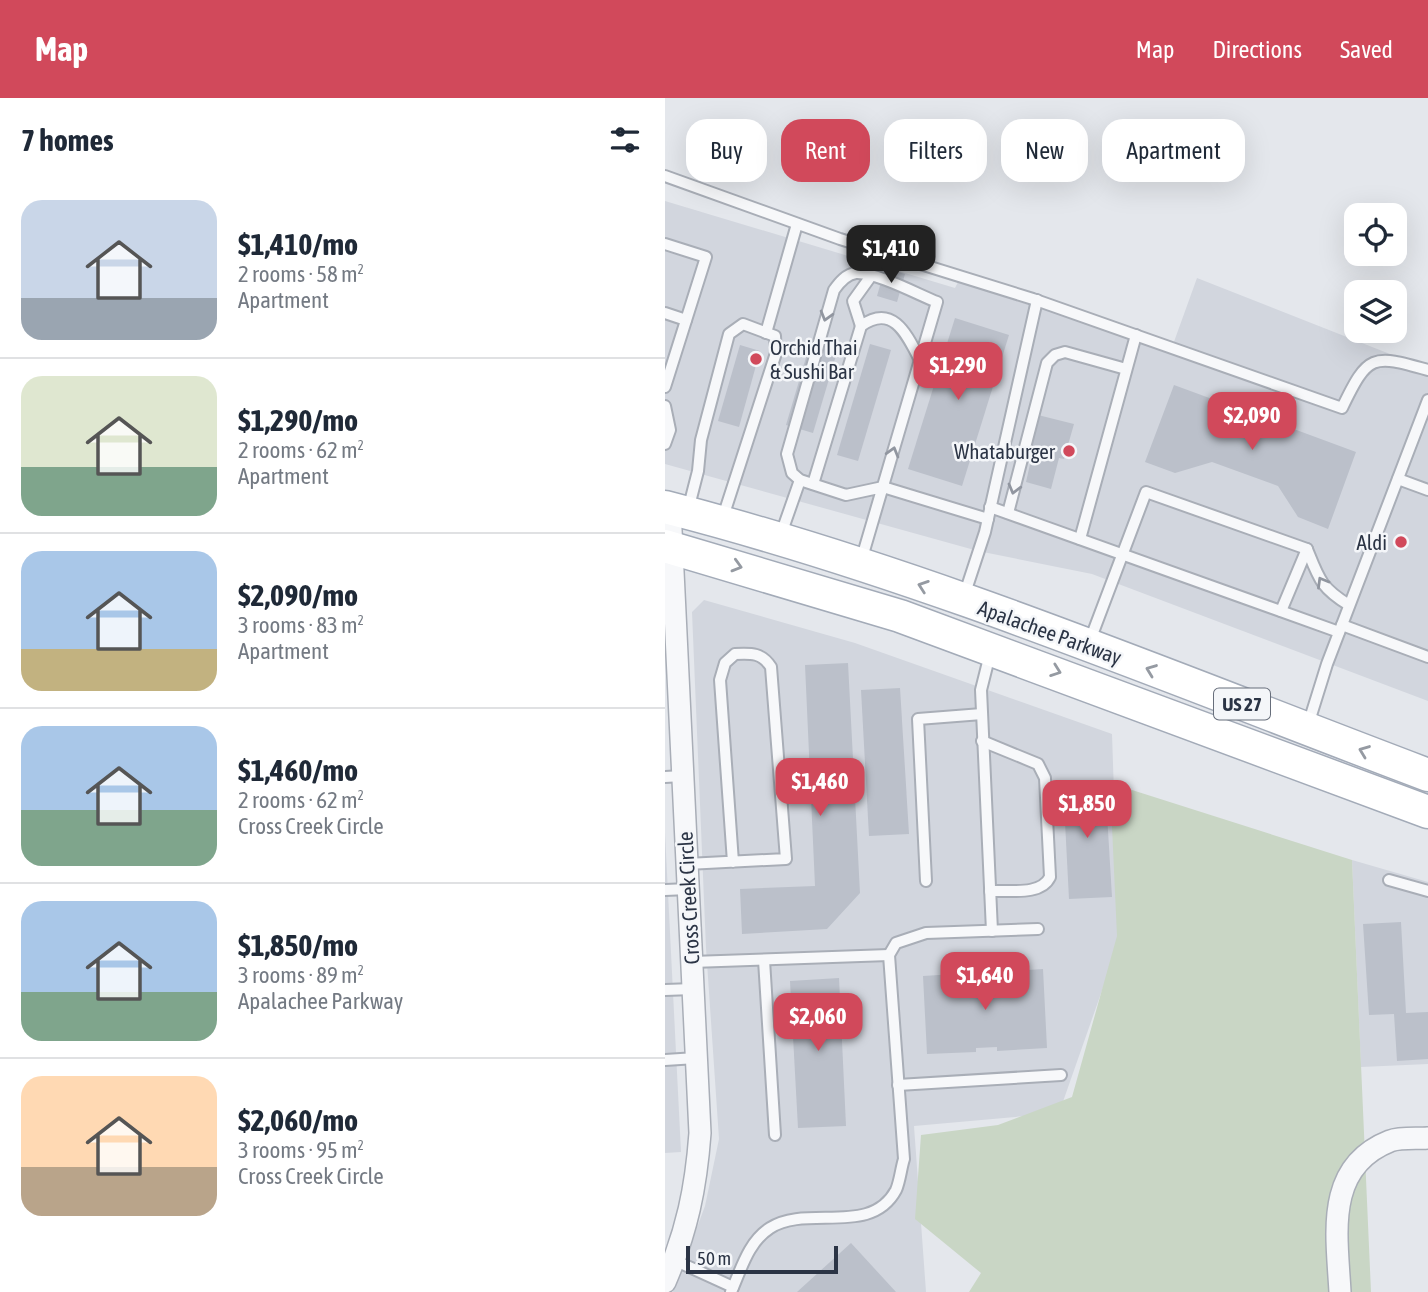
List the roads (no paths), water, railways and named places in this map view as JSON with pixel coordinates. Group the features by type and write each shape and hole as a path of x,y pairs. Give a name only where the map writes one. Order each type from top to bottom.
{"main road":[{"name":"Apalachee Parkway","path":"674,510 860,564 1088,646 1428,775"},
{"name":"Apalachee Parkway","path":"668,547 877,608 992,648 1428,812"}],"street":[{"name":"Cross Creek Circle","path":"665,1282 685,1234 697,1184 700,1133 687,864 674,776 668,547 674,510"},
{"path":"1340,1292 1336,1214 1343,1186 1357,1162 1391,1140 1428,1138"}],"lane":[{"path":"665,176 797,224 1037,300 1342,408 1357,376 1371,364 1388,359 1428,370"},
{"path":"766,333 797,224"},
{"path":"665,244 706,257 665,387"},
{"path":"860,564 883,487 937,302 871,275 854,273 839,281 834,290 787,454 792,473 800,480 846,495 883,487 989,513 1008,513 1282,611 1428,657"},
{"path":"813,484 861,326 853,300 871,275"},
{"path":"962,600 989,513 1037,300"},
{"path":"665,313 686,320"},
{"path":"861,326 871,318 882,317 894,322 906,334 920,360"},
{"path":"674,510 698,471 701,440 729,334 743,324 775,336 776,353 721,523"},
{"path":"1080,539 1136,335"},
{"path":"1008,513 1047,363 1055,355 1065,352 1126,369"},
{"path":"1307,729 1340,629 1428,400"},
{"path":"665,406 670,430 665,444"},
{"path":"1398,479 1428,490"},
{"path":"779,540 800,480"},
{"path":"1088,646 1146,492 1307,548 1328,592 1349,605"},
{"path":"1282,611 1307,548"},
{"path":"992,648 981,690 992,931"},
{"path":"687,864 733,862 786,859 771,667 765,657 753,653 735,654 725,663 720,680 733,862"},
{"path":"926,881 919,719 982,714"},
{"path":"982,741 1038,764 1045,778 1050,877 1046,886 1038,889 990,891"},
{"path":"1389,880 1428,891"},
{"path":"665,890 688,889"},
{"path":"674,1260 732,1290 753,1244 771,1227 792,1220 865,1216 876,1209 895,1191 904,1158 889,955 896,943 926,933 1038,929"},
{"path":"692,962 889,955"},
{"path":"764,960 775,1135"},
{"path":"665,990 693,989"},
{"path":"665,1060 696,1058"},
{"path":"898,1084 1061,1075"}],"place":[{"name":"Orchid Thai & Sushi Bar","path":"756,359"},
{"name":"Whataburger","path":"1069,451"},
{"name":"Aldi","path":"1401,542"}]}
